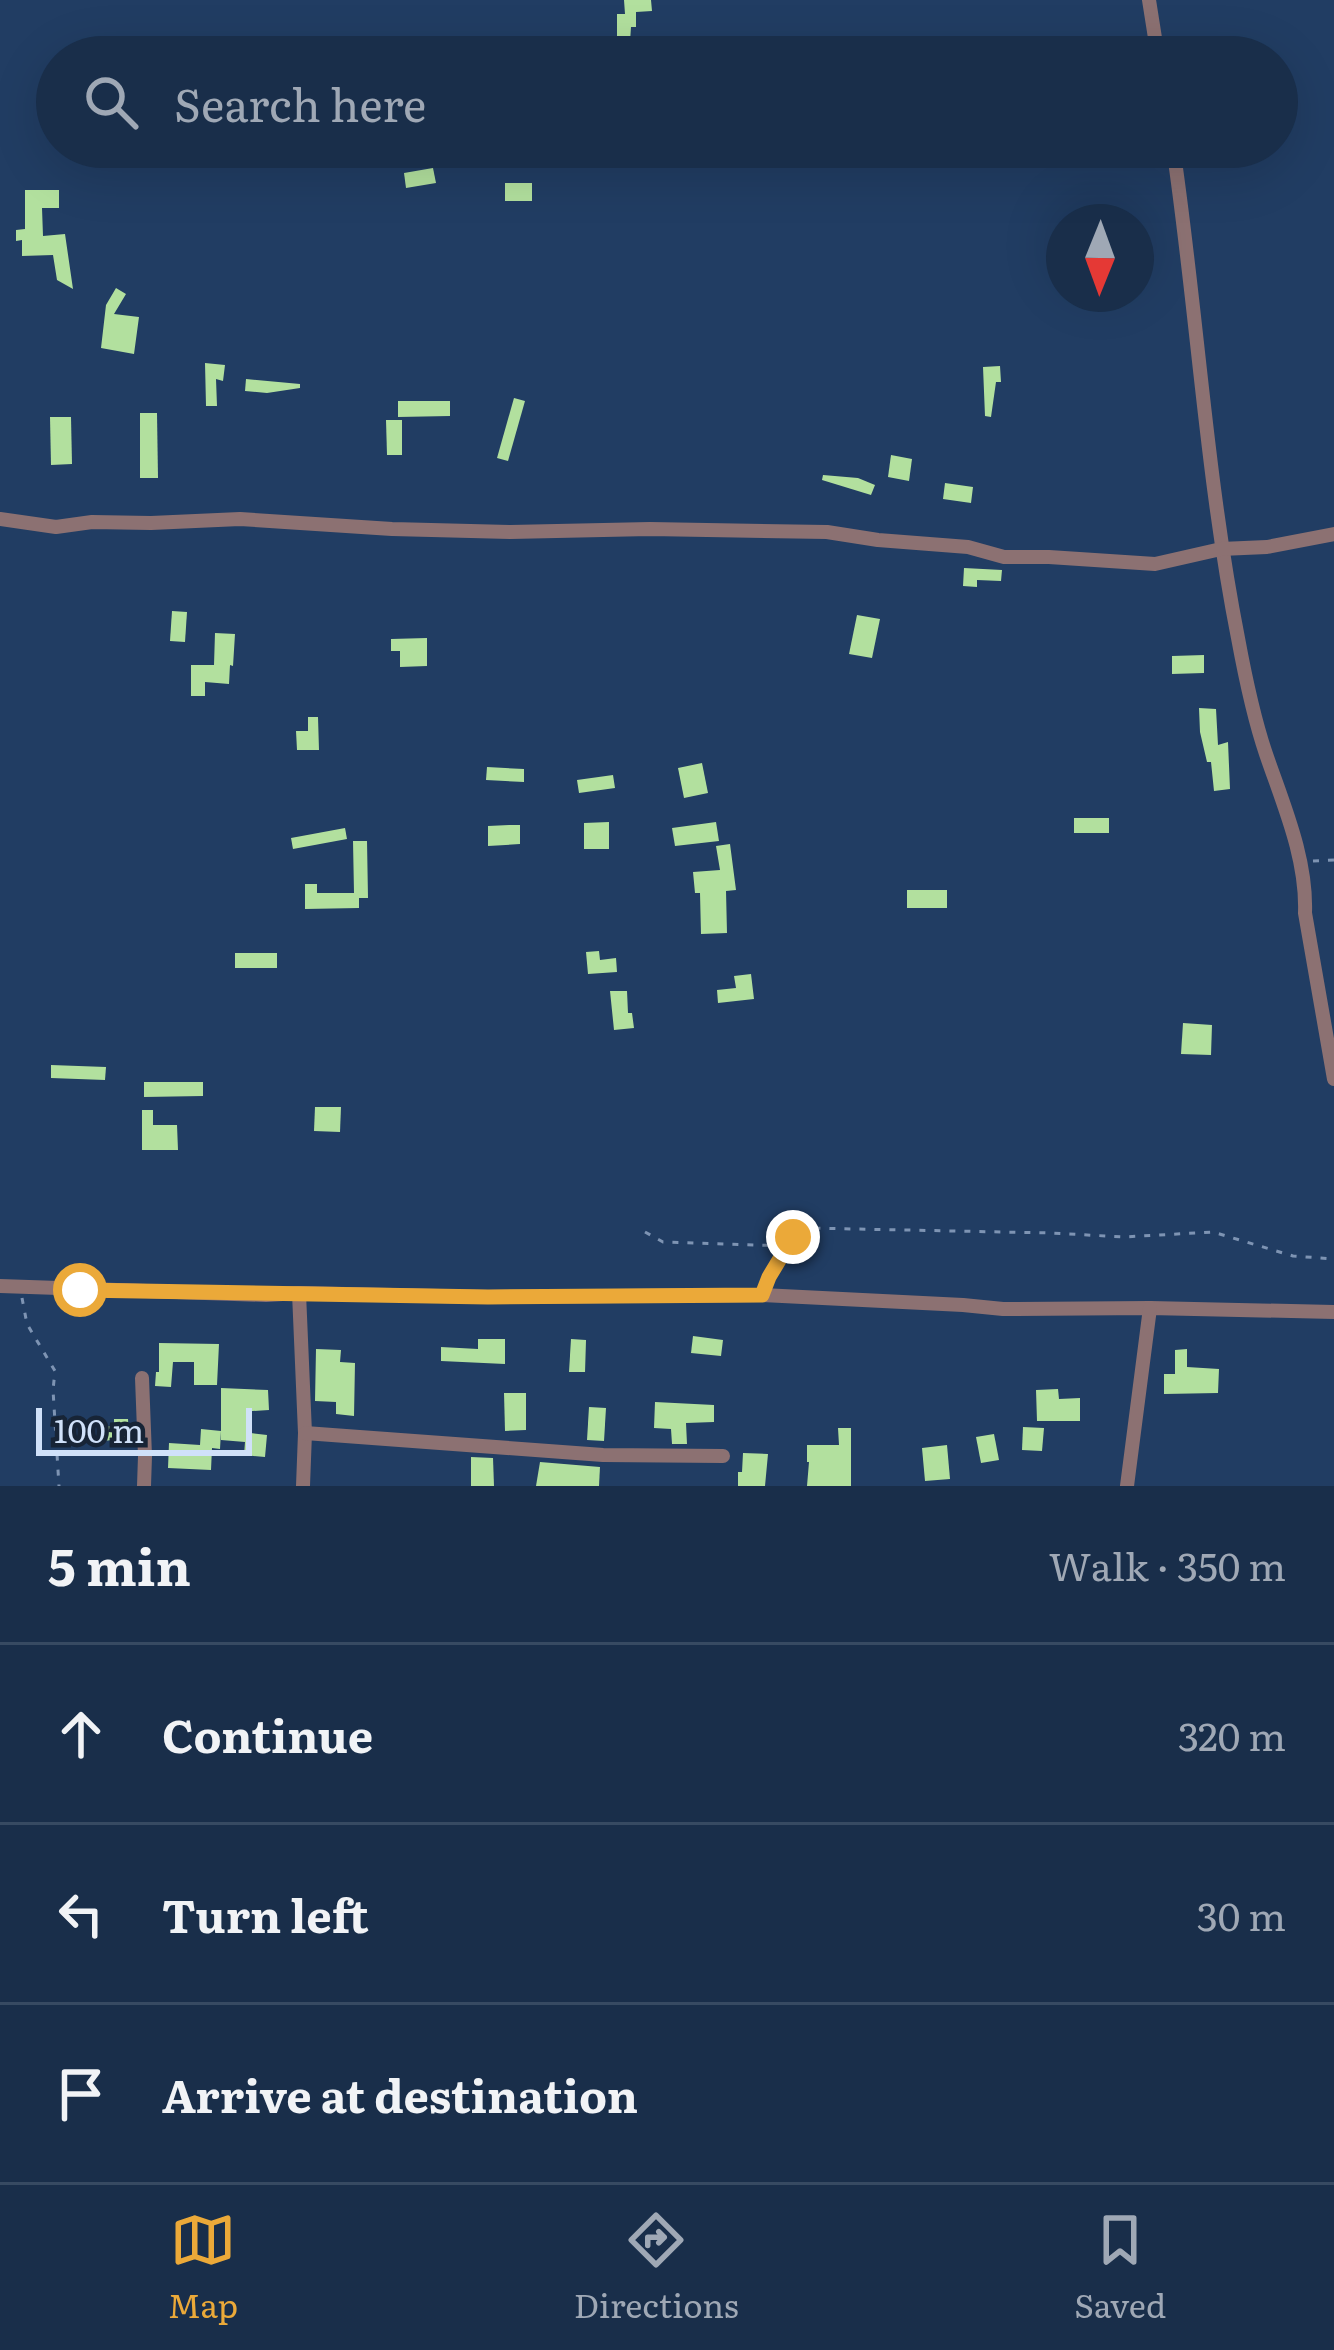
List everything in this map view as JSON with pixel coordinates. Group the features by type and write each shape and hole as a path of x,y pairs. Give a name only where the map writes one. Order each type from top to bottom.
{"street":[{"path":"1149,0 1155,36"},
{"path":"1176,168 1221,549 1255,717 1299,859 1334,1078"},
{"path":"0,519 56,527 239,519 510,532 827,532 968,547 1004,557 1155,564 1221,549 1267,548 1334,534"},
{"path":"0,1286 266,1295 762,1295 1003,1309 1334,1312"},
{"path":"299,1293 303,1486"},
{"path":"1127,1486 1150,1308"},
{"path":"142,1378 144,1486"},
{"path":"305,1432 603,1455 723,1456"}],"path":[{"path":"1299,859 1334,860"},
{"path":"762,1295 793,1237 808,1228 1124,1237 1214,1232 1293,1256 1334,1259"},
{"path":"645,1232 662,1242 682,1244 788,1246 793,1237"},
{"path":"20,1286 27,1324 55,1371 58,1486"}],"building":[{"path":"624,0 651,0 652,11 636,12 630,36 617,36 617,14 625,14"},
{"path":"433,168 436,183 406,188 404,173"},
{"path":"505,183 532,183 532,201 505,201"},
{"path":"25,190 59,190 59,208 42,208 43,236 65,234 73,289 57,280 53,255 22,256 16,230 25,229"},
{"path":"116,288 126,294 114,314 139,317 134,354 101,348 106,305"},
{"path":"205,363 225,365 223,381 216,379 217,406 206,406"},
{"path":"1000,366 1001,382 996,382 991,417 985,416 983,367"},
{"path":"246,379 300,384 300,388 245,391"},
{"path":"514,398 525,401 508,461 497,458"},
{"path":"398,401 450,401 450,416 398,417"},
{"path":"140,413 157,413 158,478 140,478"},
{"path":"50,417 71,417 72,464 51,465"},
{"path":"386,420 402,420 402,455 387,455"},
{"path":"891,455 912,459 909,481 888,477"},
{"path":"823,475 858,478 875,485 871,495 822,480"},
{"path":"945,483 973,487 971,503 943,499"},
{"path":"964,568 1002,570 1001,581 977,580 977,587 963,586"},
{"path":"172,611 187,612 185,642 170,641"},
{"path":"857,615 880,619 872,658 849,654"},
{"path":"215,633 235,634 229,684 205,682 205,696 191,696 191,665 214,665"},
{"path":"427,638 427,666 400,667 400,651 391,651 391,639"},
{"path":"1204,655 1204,673 1172,674 1172,656"},
{"path":"1199,708 1216,709 1218,745 1228,742 1230,789 1214,791"},
{"path":"308,717 318,717 319,750 297,750 296,731 308,731"},
{"path":"702,763 708,793 684,798 678,768"},
{"path":"487,767 524,769 524,782 486,780"},
{"path":"613,775 615,788 579,793 577,780"},
{"path":"1074,818 1109,818 1109,833 1074,833"},
{"path":"609,822 609,849 584,849 584,823"},
{"path":"716,822 719,841 675,846 672,828"},
{"path":"520,825 520,844 488,846 488,826"},
{"path":"345,828 347,839 293,849 291,838"},
{"path":"353,841 367,841 368,898 359,898 359,908 305,909 305,884 317,884 317,893 354,893"},
{"path":"730,844 736,890 726,891 727,933 701,934 700,893 695,893 693,872 720,870 716,846"},
{"path":"907,890 947,890 947,908 907,908"},
{"path":"599,951 600,960 616,958 617,972 588,974 586,952"},
{"path":"235,953 277,953 277,968 235,968"},
{"path":"751,974 754,999 718,1003 717,990 736,988 734,976"},
{"path":"610,991 627,991 634,1028 614,1030"},
{"path":"1183,1023 1212,1025 1211,1055 1181,1054"},
{"path":"51,1065 106,1067 105,1080 51,1078"},
{"path":"144,1082 203,1082 203,1096 144,1097"},
{"path":"315,1107 341,1107 340,1132 314,1131"},
{"path":"142,1110 153,1110 153,1125 177,1125 178,1150 142,1150"},
{"path":"693,1336 723,1340 721,1356 691,1353"},
{"path":"478,1339 505,1339 505,1364 441,1361 441,1347 478,1349"},
{"path":"571,1339 586,1340 585,1372 569,1372"},
{"path":"159,1343 219,1344 217,1385 194,1385 194,1362 173,1362 171,1387 155,1386"},
{"path":"316,1349 341,1350 340,1362 355,1363 354,1416 336,1414 336,1402 315,1401"},
{"path":"1187,1349 1187,1367 1219,1369 1218,1393 1164,1394 1164,1374 1175,1374 1175,1350"},
{"path":"221,1388 268,1390 269,1410 252,1411 251,1433 267,1435 265,1457 244,1455 245,1442 221,1440"},
{"path":"1058,1389 1059,1399 1080,1398 1080,1421 1037,1421 1036,1390"},
{"path":"504,1393 526,1393 526,1430 505,1431"},
{"path":"655,1402 714,1405 714,1422 686,1423 687,1444 672,1444 671,1429 654,1428"},
{"path":"589,1407 606,1408 604,1441 587,1440"},
{"path":"114,1419 128,1419 129,1439 100,1441 99,1427 114,1426"},
{"path":"1023,1427 1044,1428 1042,1451 1022,1450"},
{"path":"838,1428 851,1428 851,1486 807,1486 807,1445 839,1445"},
{"path":"201,1429 221,1431 220,1449 212,1448 211,1470 168,1468 169,1443 200,1445"},
{"path":"994,1434 999,1460 981,1463 976,1437"},
{"path":"947,1445 950,1479 925,1481 922,1448"},
{"path":"743,1453 768,1454 765,1486 738,1486"},
{"path":"471,1457 493,1458 494,1486 471,1486"},
{"path":"540,1462 600,1467 599,1486 536,1486"}],"route":[{"path":"80,1290 488,1297 762,1295 793,1237"}]}
